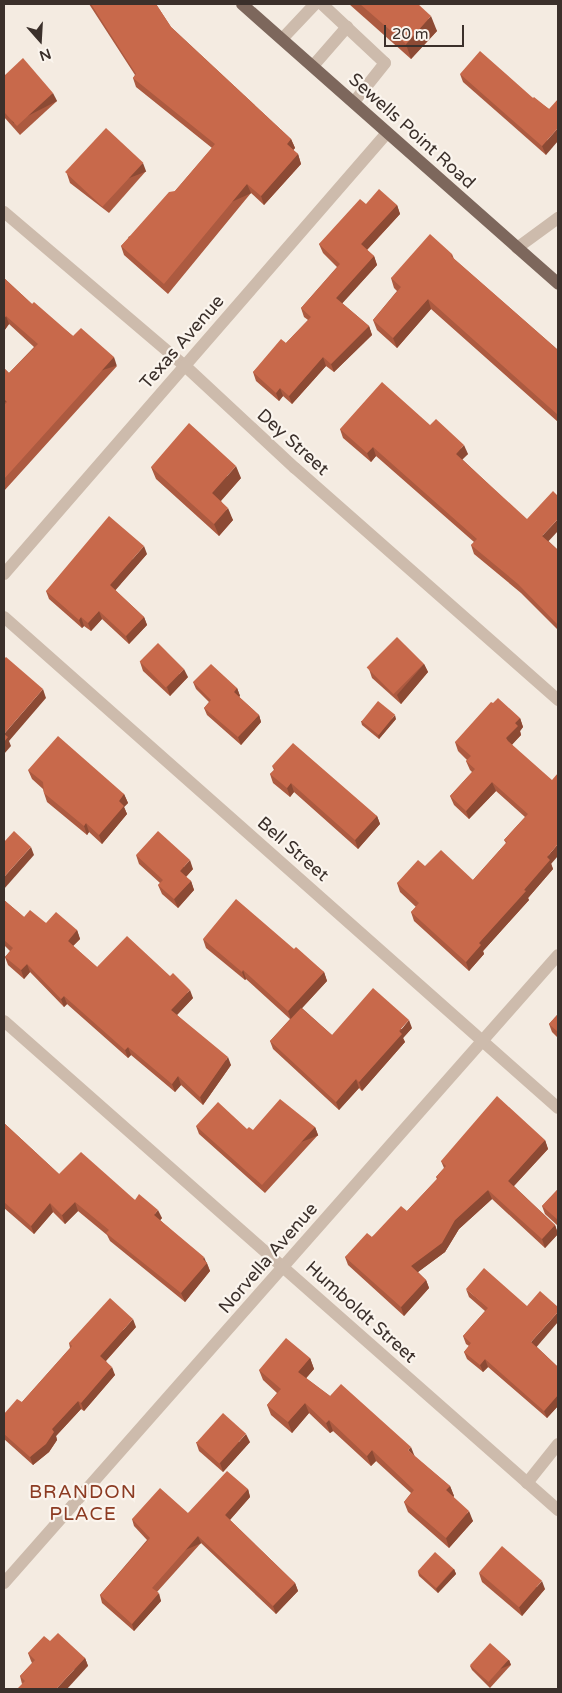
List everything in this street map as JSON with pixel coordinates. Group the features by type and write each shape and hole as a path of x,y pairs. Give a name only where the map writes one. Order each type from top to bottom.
{"main road":[{"name":"Sewells Point Road","path":"242,4 558,284"}],"street":[{"path":"282,39 315,4"},
{"path":"322,4 385,63 354,102"},
{"path":"313,66 347,27"},
{"name":"Texas Avenue","path":"4,574 387,133"},
{"name":"Dey Street","path":"4,212 184,365 295,468 558,700"},
{"path":"517,248 558,218"},
{"name":"Bell Street","path":"4,617 558,1108"},
{"name":"Norvella Avenue","path":"4,1583 558,955"},
{"name":"Humboldt Street","path":"4,1021 558,1510"},
{"path":"528,1483 558,1444"}],"building":[{"path":"91,4 156,4 171,27 291,139 287,144 298,154 261,196 247,184 164,284 121,246 169,192 175,191 215,144 133,78 136,74"},
{"path":"360,4 418,4 431,16 406,44"},
{"path":"480,51 533,98 549,109 558,99 558,128 542,146 460,74"},
{"path":"23,58 53,93 17,126 4,112 4,76"},
{"path":"106,128 143,163 102,207 65,172"},
{"path":"379,189 397,205 361,244 374,256 336,298 369,326 331,364 323,357 289,396 280,388 276,393 253,372 281,339 286,343 311,317 301,308 340,264 319,244 360,199 366,204"},
{"path":"430,234 452,254 451,256 558,350 558,415 428,299 393,338 373,320 401,287 391,278"},
{"path":"4,278 32,304 34,302 73,336 81,328 114,357 4,479 4,405 7,402 4,399 4,368 9,373 38,344 6,316 4,319"},
{"path":"382,382 430,425 436,419 464,445 456,454 527,519 553,491 558,496 558,519 542,536 558,550 558,625 518,584 471,545 477,539 373,447 367,453 340,429"},
{"path":"189,423 236,466 212,493 228,508 214,524 151,467"},
{"path":"109,516 144,546 110,585 144,617 126,636 99,611 88,623 81,617 79,620 46,591"},
{"path":"397,637 424,664 393,694 367,667"},
{"path":"158,643 184,669 166,688 140,661"},
{"path":"6,657 43,689 4,734 4,659"},
{"path":"211,664 237,688 234,692 259,715 238,737 204,708 211,700 193,682"},
{"path":"498,698 520,718 515,723 518,726 506,738 508,741 552,780 558,773 558,844 547,857 550,860 524,890 526,891 479,943 481,945 466,962 411,912 419,903 397,883 418,860 425,866 441,850 473,880 507,842 504,840 528,814 492,782 466,811 450,796 475,769 466,761 471,756 455,742 491,702 493,703"},
{"path":"378,701 395,715 379,735 362,721"},
{"path":"4,734 8,737 4,742"},
{"path":"58,736 124,794 119,801 124,806 99,835 86,823 84,826 44,793 43,782 28,770"},
{"path":"293,743 377,816 355,840 291,783 287,788 270,774 275,769 272,766"},
{"path":"14,831 31,847 4,877 4,842"},
{"path":"158,831 190,860 180,871 191,881 174,899 158,885 163,880 136,855"},
{"path":"236,899 324,972 288,1011 243,970 242,972 203,939"},
{"path":"4,900 24,917 30,910 46,923 56,912 77,930 68,941 97,967 127,936 170,976 173,973 190,990 171,1010 228,1057 200,1097 178,1076 172,1084 128,1047 125,1050 64,996 61,999 27,964 21,970 5,957 13,948 4,940"},
{"path":"373,988 409,1020 399,1031 402,1034 359,1082 356,1079 336,1102 270,1041 301,1008 332,1035"},
{"path":"558,1014 558,1032 549,1024"},
{"path":"497,1096 545,1140 508,1181 555,1225 542,1239 488,1190 455,1220 442,1243 411,1266 426,1280 401,1307 345,1257 367,1233 372,1237 401,1206 407,1211 438,1178 436,1177 446,1166 441,1161"},
{"path":"280,1099 315,1127 262,1185 196,1126 218,1102 247,1129 249,1127 253,1130"},
{"path":"4,1123 59,1174 81,1152 135,1200 139,1194 158,1210 154,1215 204,1257 203,1259 207,1263 181,1293 106,1233 109,1230 75,1202 62,1215 50,1203 31,1226 4,1202"},
{"path":"558,1189 558,1220 542,1206"},
{"path":"484,1268 527,1306 540,1291 558,1307 558,1312 531,1342 558,1367 558,1395 544,1411 485,1359 480,1365 464,1352 471,1343 463,1336 488,1308 466,1289"},
{"path":"110,1298 133,1319 100,1356 112,1367 81,1403 78,1401 52,1429 54,1432 46,1444 30,1457 4,1434 4,1414 17,1399 22,1402 72,1346 69,1343"},
{"path":"286,1338 310,1358 298,1372 330,1396 341,1384 411,1447 408,1450 450,1486 446,1490 469,1511 446,1538 404,1502 414,1490 372,1450 367,1456 329,1420 326,1423 305,1403 288,1422 267,1405 281,1389 259,1370"},
{"path":"223,1413 246,1434 219,1463 196,1443"},
{"path":"227,1471 248,1489 225,1515 295,1583 273,1606 198,1536 152,1588 159,1593 132,1624 100,1595 150,1538 132,1519 160,1488 188,1513"},
{"path":"502,1546 542,1581 519,1607 479,1572"},
{"path":"435,1552 454,1569 436,1588 418,1571"},
{"path":"58,1633 85,1658 58,1689 17,1689 25,1681 20,1676 35,1660 28,1653 44,1636 50,1641"},
{"path":"490,1643 509,1660 489,1682 470,1665"}],"district":[{"name":"BRANDON PLACE","path":"83,1504"}]}
